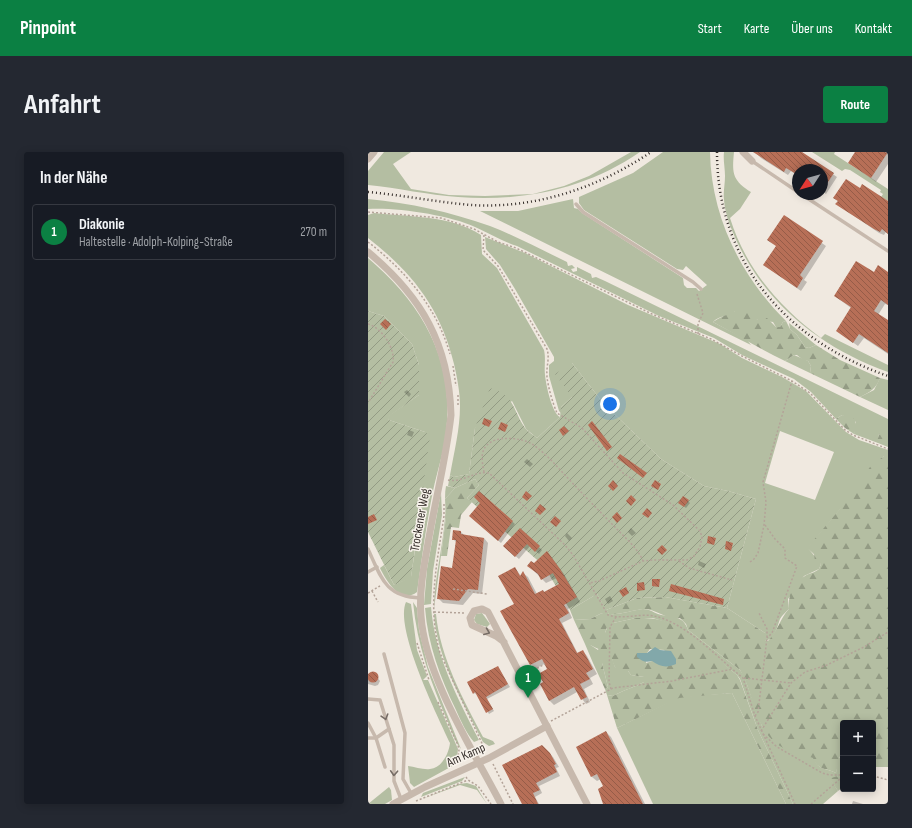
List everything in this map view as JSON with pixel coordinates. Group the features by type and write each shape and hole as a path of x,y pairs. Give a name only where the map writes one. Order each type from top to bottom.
{"street":[{"path":"368,159 374,152"},
{"path":"743,152 752,161"},
{"name":"Trockener Weg","path":"368,252 386,267 414,298 432,326 440,344 450,395 451,415 423,569 421,598 422,629 431,665 501,804"},
{"path":"504,642 496,636 474,626 470,620 471,615 477,610 486,610 504,642 587,804"},
{"name":"Am Kamp","path":"393,804 411,793 489,758 547,726"}],"lane":[{"path":"752,161 792,188"},
{"path":"810,200 888,251"},
{"path":"576,204 583,212 693,282 700,289"},
{"path":"368,549 385,583 394,592 401,596 421,598"},
{"path":"368,572 377,568"},
{"path":"384,654 405,733 403,779 411,793"},
{"path":"368,699 380,700 395,751 394,781 401,799"},
{"path":"368,723 376,738 385,767"},
{"path":"368,738 376,738 389,729"}],"path":[{"path":"368,212 441,218 474,228 484,234 564,270 652,314 722,344 742,356 792,381 810,392 845,430 853,435 888,449"},
{"path":"484,234 483,250 498,266 547,349 549,357 547,377 557,413 582,428 623,473 673,506 700,531 702,537 700,547 694,556 687,560 643,561 600,581 589,583"},
{"path":"693,282 702,313 698,324 698,334"},
{"path":"368,324 378,328 384,335 394,358 368,403"},
{"path":"750,562 758,553 764,525 766,502 763,482 792,381"},
{"path":"484,472 482,456 483,450 488,444 503,438 531,444 546,456 602,513 639,553 643,561"},
{"path":"440,478 452,481 462,480 484,472 489,473 565,545 608,615 653,616 669,620 687,632 733,669 742,678 754,716 795,804"},
{"path":"443,499 444,516 435,571 433,612 436,637 440,653 489,758 513,804"},
{"path":"764,525 775,540 782,544 785,549 785,558 796,566 772,633 767,638"},
{"path":"679,561 689,568 732,580"},
{"path":"368,593 385,583"},
{"path":"453,589 487,594"},
{"path":"372,591 378,602"},
{"path":"433,612 459,612 471,615"},
{"path":"754,716 758,712 767,638 767,629 758,613"},
{"path":"611,689 609,682 610,627 616,616"},
{"path":"761,731 791,683 805,672 827,665 864,647 888,632"},
{"path":"530,672 545,664"},
{"path":"547,726 550,722 611,689 672,681 733,669"},
{"path":"742,678 791,683"},
{"path":"761,731 777,747 822,773 830,776 840,775"},
{"path":"475,744 481,741"},
{"path":"876,777 888,780"},
{"path":"811,804 840,779"},
{"path":"411,803 468,780"}],"green space":[{"path":"384,152 411,152 393,164 411,189 449,195 485,196 533,194 564,186 589,176 631,152 640,152 619,165 576,184 530,195 482,198 447,196 368,185 368,171"},
{"path":"663,152 710,152 716,199 732,244 742,265 755,285 786,321 783,322 780,327 776,327 773,322 758,320 735,311 718,318 713,322 747,340 751,345 480,211 518,211 573,199 574,208 578,209 683,278 684,285 687,288 696,288 699,291 707,285 686,266 683,270 677,269 584,210 579,203 579,197 633,173"},
{"path":"724,152 734,152 733,171 740,184 751,192 740,209 730,218 737,237 745,254 766,286 791,313 821,338 801,324 783,307 766,289 752,268 739,246 728,218 724,197"},
{"path":"812,152 835,152 834,154 888,189 888,201 881,197 883,194 880,192 881,190 850,170 845,169 842,171"},
{"path":"368,199 399,203 445,212 490,226 509,234 567,262 568,266 572,265 575,268 571,269 573,272 577,271 577,267 591,274 592,278 596,277 605,281 888,419 888,436 879,434 878,443 854,434 856,422 842,415 836,419 811,392 794,379 742,355 714,338 659,316 517,246 475,227 452,219 393,209 368,209"},
{"path":"374,213 443,220 469,228 481,235 482,254 497,268 544,350 545,375 548,392 554,410 560,417 537,438 526,429 512,401 475,428 469,474 454,477 450,475 460,415 459,395 454,364 441,326 423,293 398,264 368,238 368,215"},
{"path":"485,237 525,253 628,305 720,344 742,358 782,377 806,391 846,432 859,440 888,450 888,456 884,456 808,548 821,564 819,569 804,576 788,599 789,609 781,618 771,638 765,641 765,633 727,608 756,499 704,486 661,459 604,404 572,363 572,397 561,407 561,413 559,411 549,376 549,365 554,361 554,357 500,265 486,249","holes":["780,431 834,452 815,500 765,483"]},
{"path":"368,258 387,275 404,294 418,314 430,334 439,357 445,380 447,405 445,439 424,542 417,592 411,595 399,593 394,589 380,568 384,565 394,585 411,577 422,502 425,432 389,420 387,417 419,395 419,365 412,344 384,316 368,311"},
{"path":"740,309 744,310 758,320 767,318 776,327 780,327 783,322 786,321 790,329 797,335 805,347 809,348 816,345 840,360 880,378 877,385 872,390 860,397 810,373 811,366 808,361 803,360 797,355 794,355 785,361 713,322"},
{"path":"368,311 384,316 412,344 419,365 419,395 388,417 389,420 425,432 430,436 411,578 394,585 368,532"},
{"path":"789,323 816,345 809,348 805,347 797,335 790,329"},
{"path":"825,334 888,365 888,372 864,363 821,338"},
{"path":"794,355 808,361 811,366 810,373 785,361"},
{"path":"572,363 604,404 661,459 704,486 756,499 727,608 665,597 637,598 606,610 597,594 570,610 544,566 467,498 479,485 475,479 455,488 448,486 450,475 454,477 469,474 475,428 490,388 498,391 509,399 525,428 537,438 560,417 561,407 572,397 555,374"},
{"path":"880,378 888,380 888,410 860,397 874,390"},
{"path":"842,415 853,417 856,426 854,434 836,419"},
{"path":"881,430 886,430 888,436 888,447 878,443 877,441"},
{"path":"884,456 888,456 888,767 876,767 876,720 840,720 840,756 836,773 819,767 813,758 802,758 793,754 771,739 759,721 745,679 740,670 688,630 686,624 680,618 665,616 649,609 613,614 609,614 606,610 637,598 665,597 727,608 765,633 765,641 768,641 789,609 790,594 794,586 801,579 819,569 821,564 815,561 814,554 807,548 839,510 870,467"},
{"path":"475,479 479,485 467,498 472,502 461,515 459,528 451,527 447,556 441,556 446,517 445,499 455,488"},
{"path":"446,486 455,488 445,499"},
{"path":"441,492 442,515 433,571 431,604 424,605 427,569"},
{"path":"445,501 446,517 434,609 435,586 444,529"},
{"path":"597,594 609,614 618,614 645,609 683,621 688,630 740,670 744,676 762,726 814,758 817,765 822,768 836,773 838,759 840,758 840,776 831,780 838,791 823,804 793,804 758,730 740,679 686,634 668,623 653,618 636,618 613,623 612,658 615,667 628,671 631,675 644,677 644,682 613,696 607,695 605,689 608,687 602,663 593,663 585,644 589,644 598,650 607,628 602,613 590,619 574,620 570,610"},
{"path":"406,602 411,604 417,650 427,676 423,680 428,680 458,749 457,757 453,760 456,764 414,787 410,783 408,766 430,769 438,766 444,759 450,743 428,694 411,651 404,614"},
{"path":"413,602 417,608 419,630 428,667 461,749 452,733 436,693 421,649"},
{"path":"431,607 437,642 448,676 479,740 474,742 466,731 445,685 432,648 425,608"},
{"path":"482,613 490,624 487,627 477,624 474,620 476,614"},
{"path":"602,613 609,621 605,633 607,649 605,651 585,644 574,620 590,619"},
{"path":"434,614 436,614 438,630 447,662 460,693 483,737 493,741 495,744 489,746 483,742 459,696 440,647"},
{"path":"636,618 648,618 667,622 693,638 737,675 758,730 793,804 786,804 732,693 679,698 617,728 607,695 613,696 640,684 644,682 644,677 631,675 628,671 623,674 615,667 613,663 611,645 613,623","holes":["650,649 665,650 652,661 646,663 647,653"]},
{"path":"593,663 602,663 608,687 605,689"},
{"path":"732,693 786,804 653,804 617,728 679,697"},
{"path":"840,776 840,789 838,791 831,781 831,778"},
{"path":"465,777 462,781 421,797 423,793"},
{"path":"467,783 476,786 487,804 477,790 460,785 422,799 459,784"},
{"path":"389,787 391,790 392,800 385,804 368,804"}],"water":[{"path":"655,647 660,650 671,651 676,659 676,664 670,666 658,665 652,661 647,662 640,660 637,657 637,653 647,653"}],"building":[{"path":"753,152 802,152 820,164 792,164 792,172 786,168 784,172"},
{"path":"855,152 888,152 871,178 848,163"},
{"path":"828,169 834,173 828,182"},
{"path":"846,179 860,188 862,184 888,201 888,234 882,229 880,232 874,229 835,204 838,201 833,198"},
{"path":"784,215 823,241 800,275 803,278 797,288 763,265 776,246 767,240"},
{"path":"856,261 874,272 878,265 888,272 888,305 881,300 874,311 888,320 888,353 859,334 853,343 836,331 851,307 834,296"},
{"path":"385,319 391,324 386,330 380,324"},
{"path":"484,418 492,421 489,427 482,424"},
{"path":"592,421 612,447 607,451 588,425"},
{"path":"501,422 508,425 505,432 498,429"},
{"path":"564,426 569,431 563,436 559,430"},
{"path":"620,454 647,473 643,478 617,458"},
{"path":"613,480 618,486 613,491 608,486"},
{"path":"655,480 661,484 658,490 651,486"},
{"path":"479,491 513,521 498,541 469,516 480,503 474,497"},
{"path":"526,491 532,496 527,501 522,497"},
{"path":"631,495 636,500 631,506 626,501"},
{"path":"683,496 689,500 684,507 678,503"},
{"path":"540,504 546,509 540,515 535,511"},
{"path":"647,508 652,513 648,518 642,514"},
{"path":"617,512 622,518 617,523 612,517"},
{"path":"374,514 377,520 368,524 368,517"},
{"path":"555,516 561,521 556,527 550,522"},
{"path":"520,528 540,546 535,552 527,544 515,557 503,546"},
{"path":"453,530 461,531 461,534 484,538 478,590 468,589 459,601 437,599 441,566 452,568 456,540 452,540"},
{"path":"708,536 716,538 714,545 707,543"},
{"path":"726,541 733,543 731,551 725,549"},
{"path":"662,545 667,550 662,555 657,550"},
{"path":"547,551 577,597 564,605 569,613 559,619 577,653 583,650 593,669 586,673 590,679 580,684 587,697 581,700 574,687 549,701 540,684 543,682 538,674 547,669 542,659 530,665 500,611 514,604 498,576 515,567 520,576 523,571 535,594 543,590 544,592 559,584 553,573 541,580 538,574 527,566 531,561 534,563"},
{"path":"652,579 660,579 659,587 652,586"},
{"path":"644,582 645,590 637,591 637,583"},
{"path":"671,584 724,599 723,605 669,591"},
{"path":"626,587 629,593 623,597 619,591"},
{"path":"498,666 508,684 486,697 493,709 486,713 475,692 473,694 467,682"},
{"path":"373,671 377,673 379,677 377,681 373,683 369,681 367,677 369,673"},
{"path":"606,731 643,804 603,804 598,789 603,786 597,774 591,777 576,747"},
{"path":"542,745 550,753 556,764 554,765 557,772 536,783 540,790 533,793 538,804 522,804 502,765"}],"railway":[{"path":"368,192 471,205 519,203 565,194 588,186 631,165 651,152"},
{"path":"717,152 720,192 730,228 744,262 765,292 790,319 819,342 852,361 888,376"}],"place":[{"name":"Diakonie","path":"528,698"}]}
